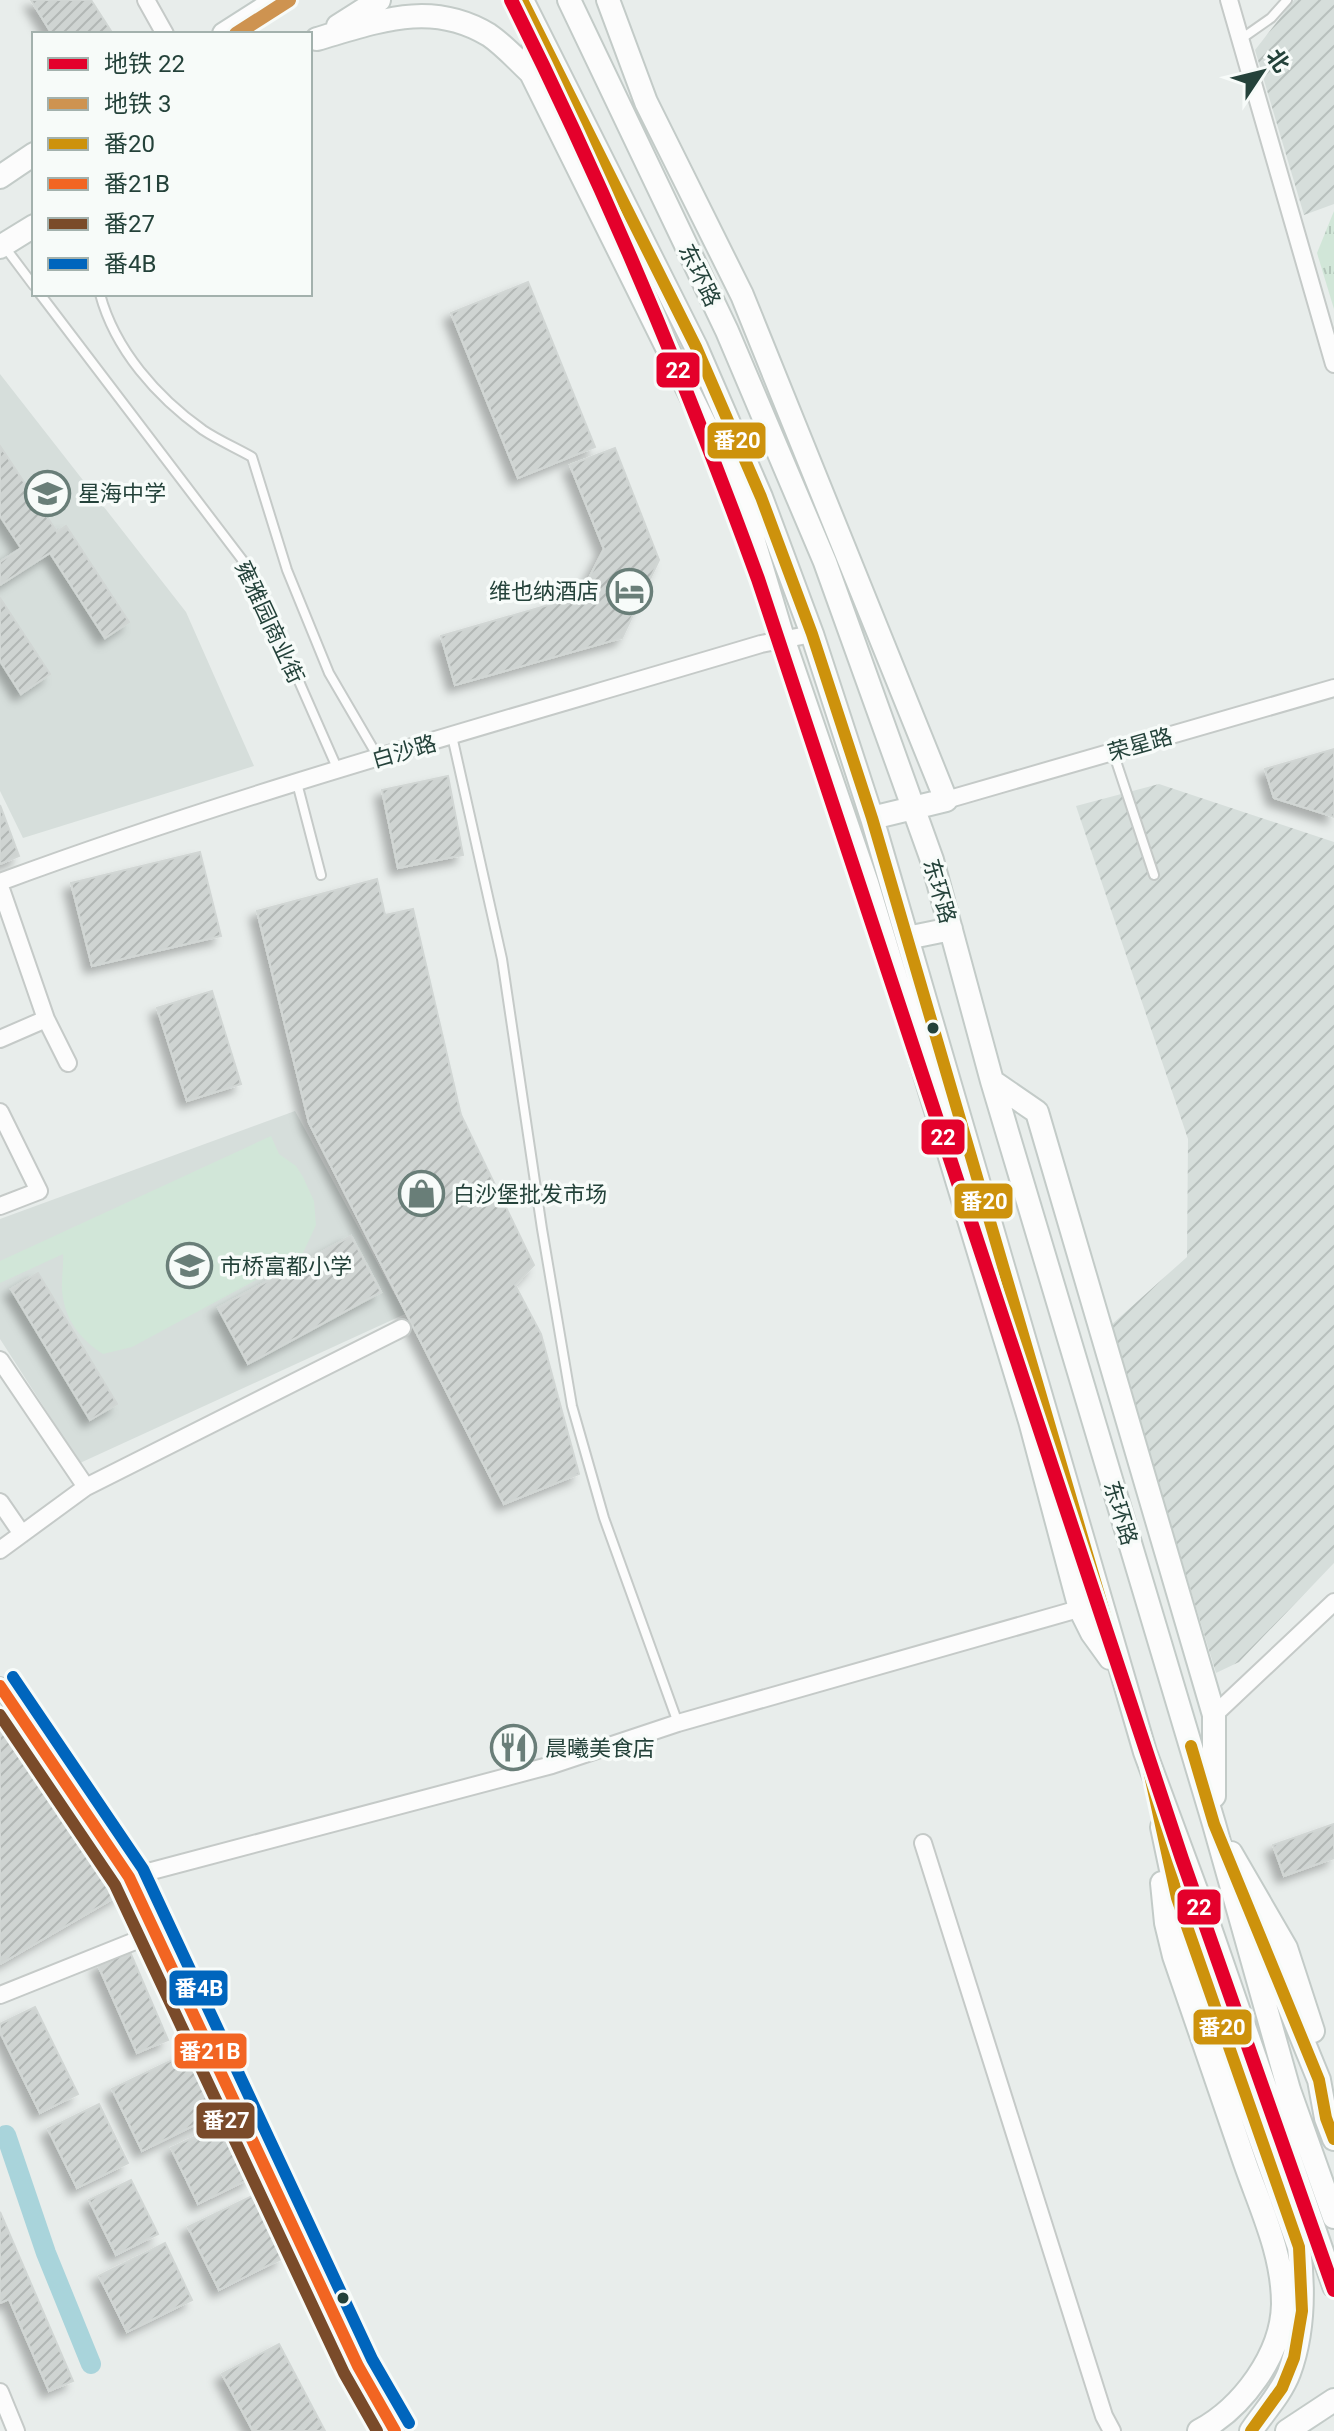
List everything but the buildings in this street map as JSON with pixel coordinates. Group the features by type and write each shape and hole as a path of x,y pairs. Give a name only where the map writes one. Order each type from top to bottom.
{"main road":[{"path":"227,32 277,0"},
{"path":"314,41 379,0"},
{"name":"东环路","path":"522,0 696,347 761,497 812,634 907,938 1090,1606"},
{"name":"东环路","path":"569,0 727,331 825,562 932,860 992,1081 1214,1824 1289,2090 1334,2217"},
{"path":"608,0 642,93 742,295 946,800"},
{"path":"314,41 414,13 434,12 478,27 506,48 531,73 740,495 783,638 867,883 1030,1421 1090,1606 1092,1633 1122,1676 1145,1752 1209,1925 1334,2286"},
{"path":"531,73 536,32"},
{"path":"642,93 669,213"},
{"path":"0,177 32,155"},
{"path":"2,246 32,227"},
{"path":"886,735 946,800"},
{"path":"867,883 872,818 946,800"},
{"path":"907,938 951,929"},
{"path":"992,1081 1037,1112 1214,1715 1214,1824 1326,2086 1326,2118 1334,2139"},
{"path":"1145,1752 1177,1898 1195,1956 1299,2247 1303,2284 1302,2318 1289,2373 1251,2431"},
{"path":"1164,1838 1162,1890 1174,1956 1275,2246 1283,2306 1277,2336 1265,2363 1243,2396 1226,2414 1199,2431"},
{"path":"1287,2431 1334,2400"}],"street":[{"path":"146,0 164,32"},
{"path":"1229,0 1334,364"},
{"name":"白沙路","path":"0,884 86,850 338,770 783,638 812,634"},
{"name":"荣星路","path":"946,800 1334,688"},
{"path":"0,884 46,1019 68,1063"},
{"path":"0,1039 46,1019"},
{"path":"0,1112 39,1191 0,1206"},
{"path":"0,1550 86,1487 402,1328"},
{"path":"1,1363 86,1487"},
{"path":"0,1502 22,1534"},
{"path":"1214,1715 1334,1602"},
{"path":"129,1877 552,1765 678,1723 1090,1606"},
{"path":"0,1686 129,1877 358,2366 395,2431"},
{"path":"923,1843 1104,2416 1112,2431"},
{"path":"0,1995 155,1933"},
{"path":"0,2392 16,2431"}],"lane":[{"path":"1241,40 1271,18 1287,0"},
{"path":"2,246 32,284"},
{"name":"雍雅园商业街","path":"42,296 250,570 338,770"},
{"name":"雍雅园商业街","path":"101,296 123,346 153,388 204,431 252,457 287,570 329,673 379,758"},
{"path":"452,736 502,959 572,1406 604,1518 678,1723"},
{"path":"1113,752 1154,875"},
{"path":"297,783 321,875"}],"shaded area":[{"path":"1294,0 1334,0 1334,204 1304,215 1255,50"},
{"name":"星海中学","path":"0,374 186,612 254,766 23,838 0,791"},
{"path":"1159,784 1334,842 1334,1563 1239,1662 1216,1673 1110,1326 1187,1257 1188,1139 1076,806"},
{"name":"市桥富都小学","path":"295,1111 405,1314 80,1463 0,1339 0,1219"}],"green space":[{"path":"1334,211 1334,309 1317,253"},
{"path":"271,1136 279,1154 296,1166 314,1201 316,1225 302,1255 132,1347 103,1354 83,1337 68,1315 62,1293 63,1254 0,1283 0,1261"}],"waterway":[{"path":"6,2135 46,2253 91,2364"}],"metro line":[{"name":"3","path":"239,32 289,0"},
{"name":"22","path":"511,0 643,286 758,579 1182,1859 1334,2290"}],"transit line":[{"name":"番20","path":"522,0 696,347 761,497 812,634 872,818 1145,1752 1177,1898 1299,2247 1302,2311 1294,2358 1282,2388 1251,2431"},
{"name":"番4B","path":"13,1677 143,1869 372,2359 409,2423"},
{"name":"番21B","path":"0,1686 129,1877 358,2366 395,2431"},
{"name":"番27","path":"0,1715 115,1885 344,2373 377,2431"},
{"name":"番20","path":"1191,1746 1214,1824 1319,2080 1326,2118 1334,2139"}],"place":[{"name":"星海中学","path":"47,493"},
{"name":"维也纳酒店","path":"630,591"},
{"name":"白沙堡批发市场","path":"422,1194"},
{"name":"市桥富都小学","path":"189,1266"},
{"name":"晨曦美食店","path":"514,1748"}]}
